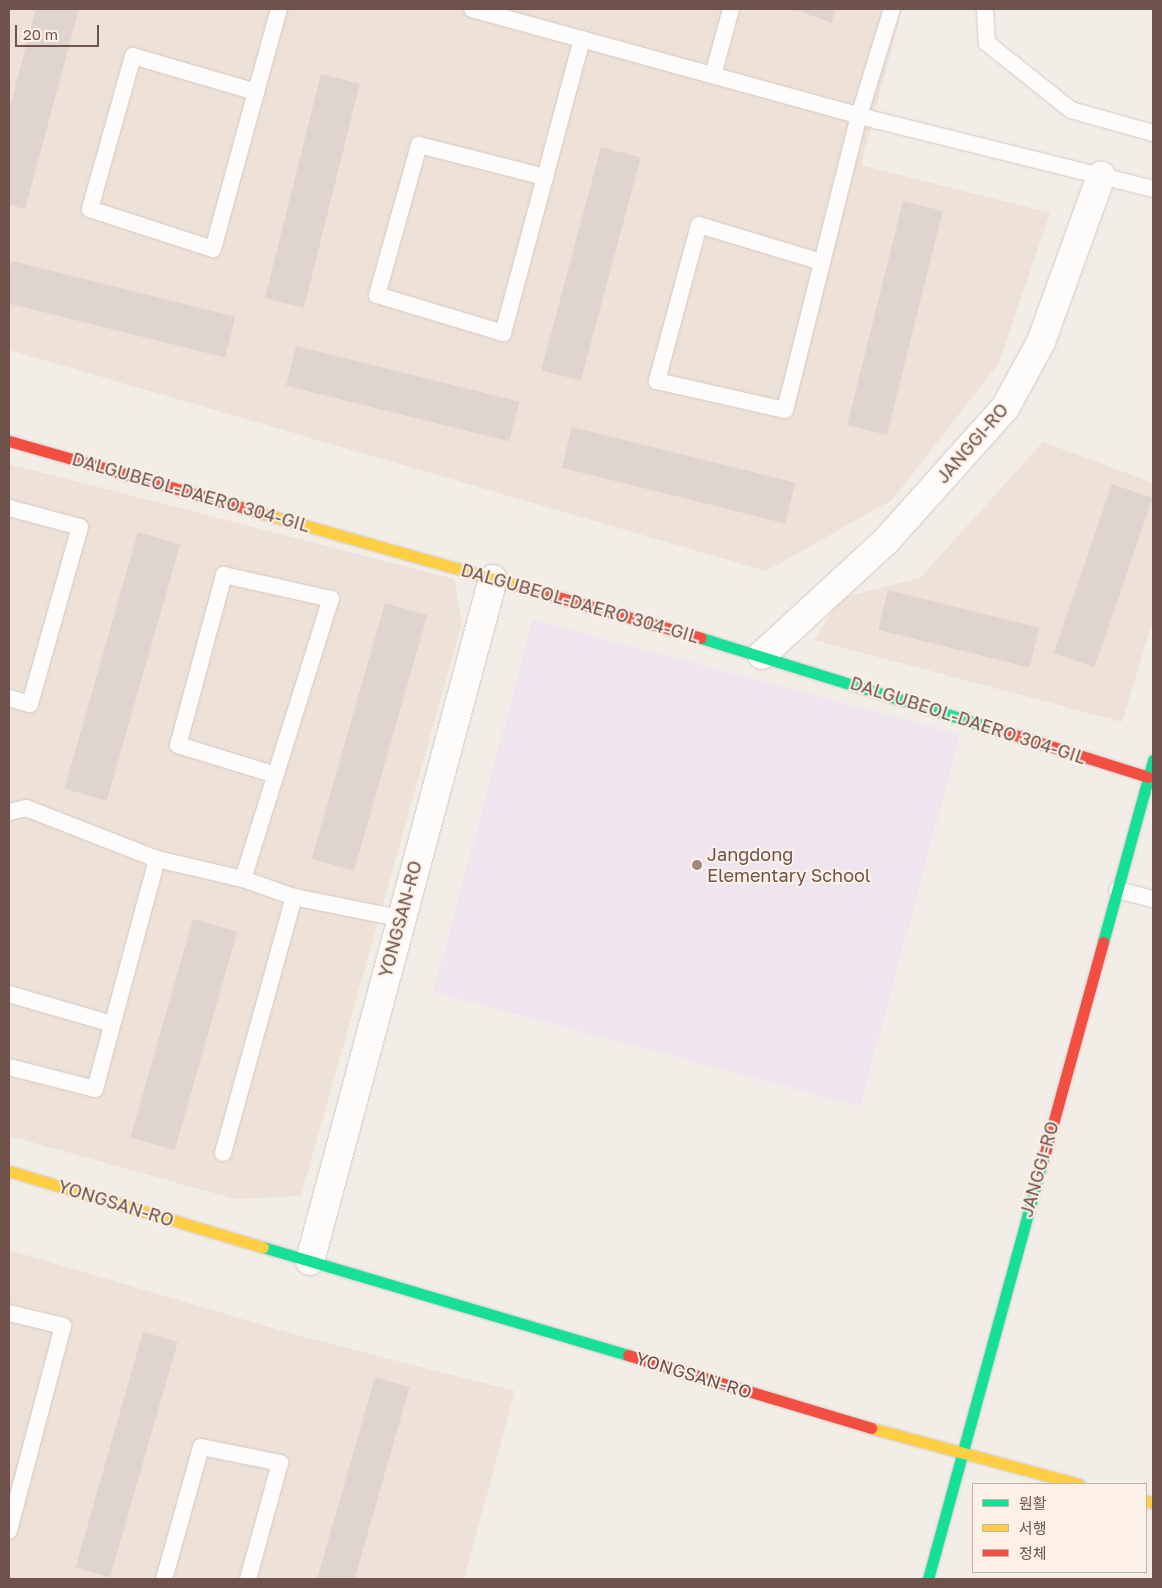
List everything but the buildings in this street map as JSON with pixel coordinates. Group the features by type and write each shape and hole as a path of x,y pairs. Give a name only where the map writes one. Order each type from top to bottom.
{"main road":[{"name":"DALGUBEOL-DAERO 304-GIL","path":"9,441 762,655 1148,777"},
{"name":"JANGGI-RO","path":"928,1579 959,1454 1153,760"},
{"name":"YONGSAN-RO","path":"9,1171 959,1454 1075,1483"}],"street":[{"name":"JANGGI-RO","path":"762,655 886,541 1005,408 1041,342 1101,176"},
{"name":"YONGSAN-RO","path":"310,1261 399,918 493,578"}],"lane":[{"path":"256,92 133,56 90,209 213,249 279,9"},
{"path":"472,9 859,116 1153,189"},
{"path":"712,75 731,9"},
{"path":"822,262 699,225 658,381 786,410 859,116 892,9"},
{"path":"986,9 987,43 1071,110 1153,133"},
{"path":"545,177 420,145 377,295 503,332 545,177 582,39"},
{"path":"9,508 80,527 30,704 9,698"},
{"path":"243,879 276,775 330,599 224,575 178,745 276,775"},
{"path":"9,812 26,808 157,859 243,879 294,897 399,918"},
{"path":"9,1067 95,1089 157,859"},
{"path":"1117,890 1153,899"},
{"path":"223,1153 294,897"},
{"path":"9,994 112,1024"},
{"path":"9,1313 63,1326 9,1531"},
{"path":"164,1579 200,1447 280,1463 248,1579"}],"shaded area":[{"path":"9,9 902,9 861,165 1050,213 999,363 892,500 766,571 9,350"},
{"path":"1043,442 1153,483 1153,620 1122,722 814,640 840,598 920,578"},
{"path":"9,464 454,579 462,623 301,1196 235,1199 9,1136"},
{"name":"Jangdong Elementary School","path":"533,620 960,734 860,1106 433,992"},
{"path":"9,1250 300,1336 515,1391 464,1579 9,1579"}],"traffic: fast":[{"path":"701,638 999,730"},
{"path":"1103,942 1153,760"},
{"path":"928,1579 1043,1160"},
{"path":"263,1247 628,1355"}],"traffic: slow":[{"path":"261,513 519,586"},
{"path":"9,1171 263,1247"},
{"path":"871,1428 1075,1483"},
{"path":"1147,1501 1153,1503"}],"traffic: jam":[{"path":"9,441 261,513"},
{"path":"519,586 701,638"},
{"path":"999,730 1148,777"},
{"path":"1043,1160 1103,942"},
{"path":"628,1355 871,1428"}],"place":[{"name":"Jangdong Elementary School","path":"697,865"}]}
